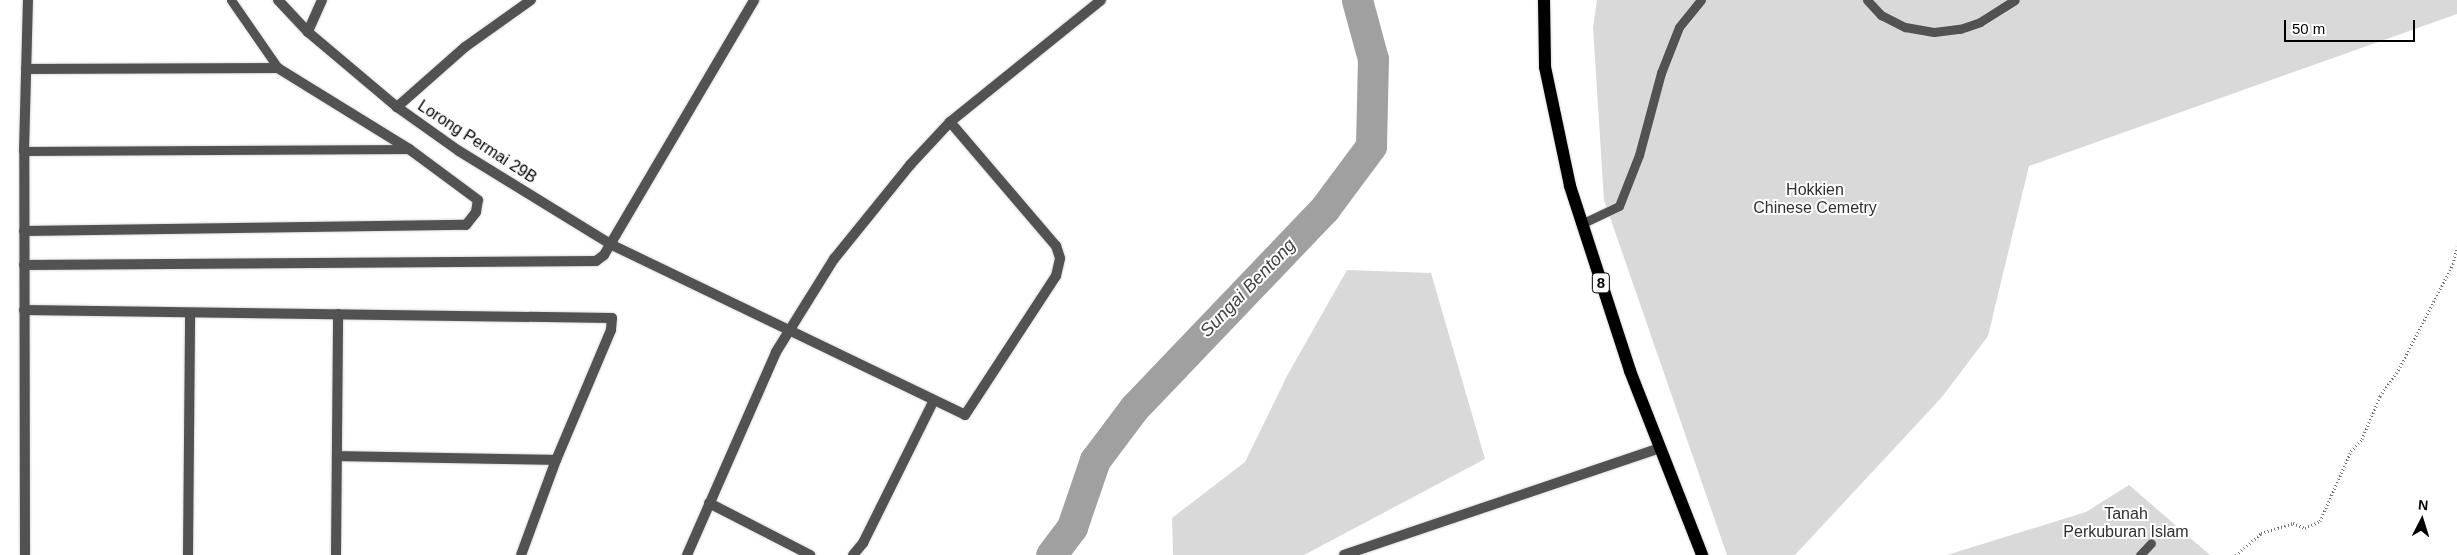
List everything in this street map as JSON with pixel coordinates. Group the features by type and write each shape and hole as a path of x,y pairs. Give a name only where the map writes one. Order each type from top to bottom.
{"main road":[{"name":"8","path":"1544,0 1550,100 1581,224 1658,449 1702,555"}],"street":[{"path":"25,555 24,151 28,0"},
{"path":"278,0 308,32 398,107"},
{"path":"308,32 322,0"},
{"name":"Lorong Permai 29B","path":"531,0 444,64 398,107 459,152 610,244 788,328 933,402 958,414 965,415 972,409 1060,266 1056,246 950,122"},
{"path":"24,266 583,263 600,259 754,0"},
{"path":"687,555 788,328 872,210 950,122 1100,0"},
{"path":"24,231 466,226 472,221 478,207 475,196 409,150 278,68 26,69"},
{"path":"24,310 190,314 612,318 611,330 556,460 521,555"},
{"path":"188,555 190,314"},
{"path":"336,555 338,314"},
{"path":"853,555 863,543 933,402"},
{"path":"1344,555 1658,449"},
{"path":"337,456 556,460"},
{"path":"709,503 810,555"}],"lane":[{"path":"231,0 278,68"},
{"path":"1581,224 1619,206 1639,155 1661,73 1680,27 1701,0"},
{"path":"1867,0 1881,15 1905,27 1934,32 1960,29 1980,22 2015,0"},
{"path":"24,151 409,150"},
{"path":"2140,555 2151,543"}],"path":[{"path":"2236,555 2261,533 2293,523 2305,528 2320,521 2351,451 2362,439 2380,396 2400,367 2453,264 2457,246"}],"green space":[{"name":"Hokkien Chinese Cemetry","path":"1597,0 2457,0 2457,14 2029,166 1988,336 1942,397 1795,555 1727,555 1604,200 1593,27"},
{"path":"1347,270 1431,273 1485,459 1304,555 1173,555 1172,518 1245,462 1288,374"},
{"name":"Tanah Perkuburan Islam","path":"2129,485 2210,555 1947,555 2086,512"}],"waterway":[{"name":"Sungai Bentong","path":"1051,555 1072,527 1095,460 1134,408 1325,208 1371,146 1373,59 1357,0"}]}
